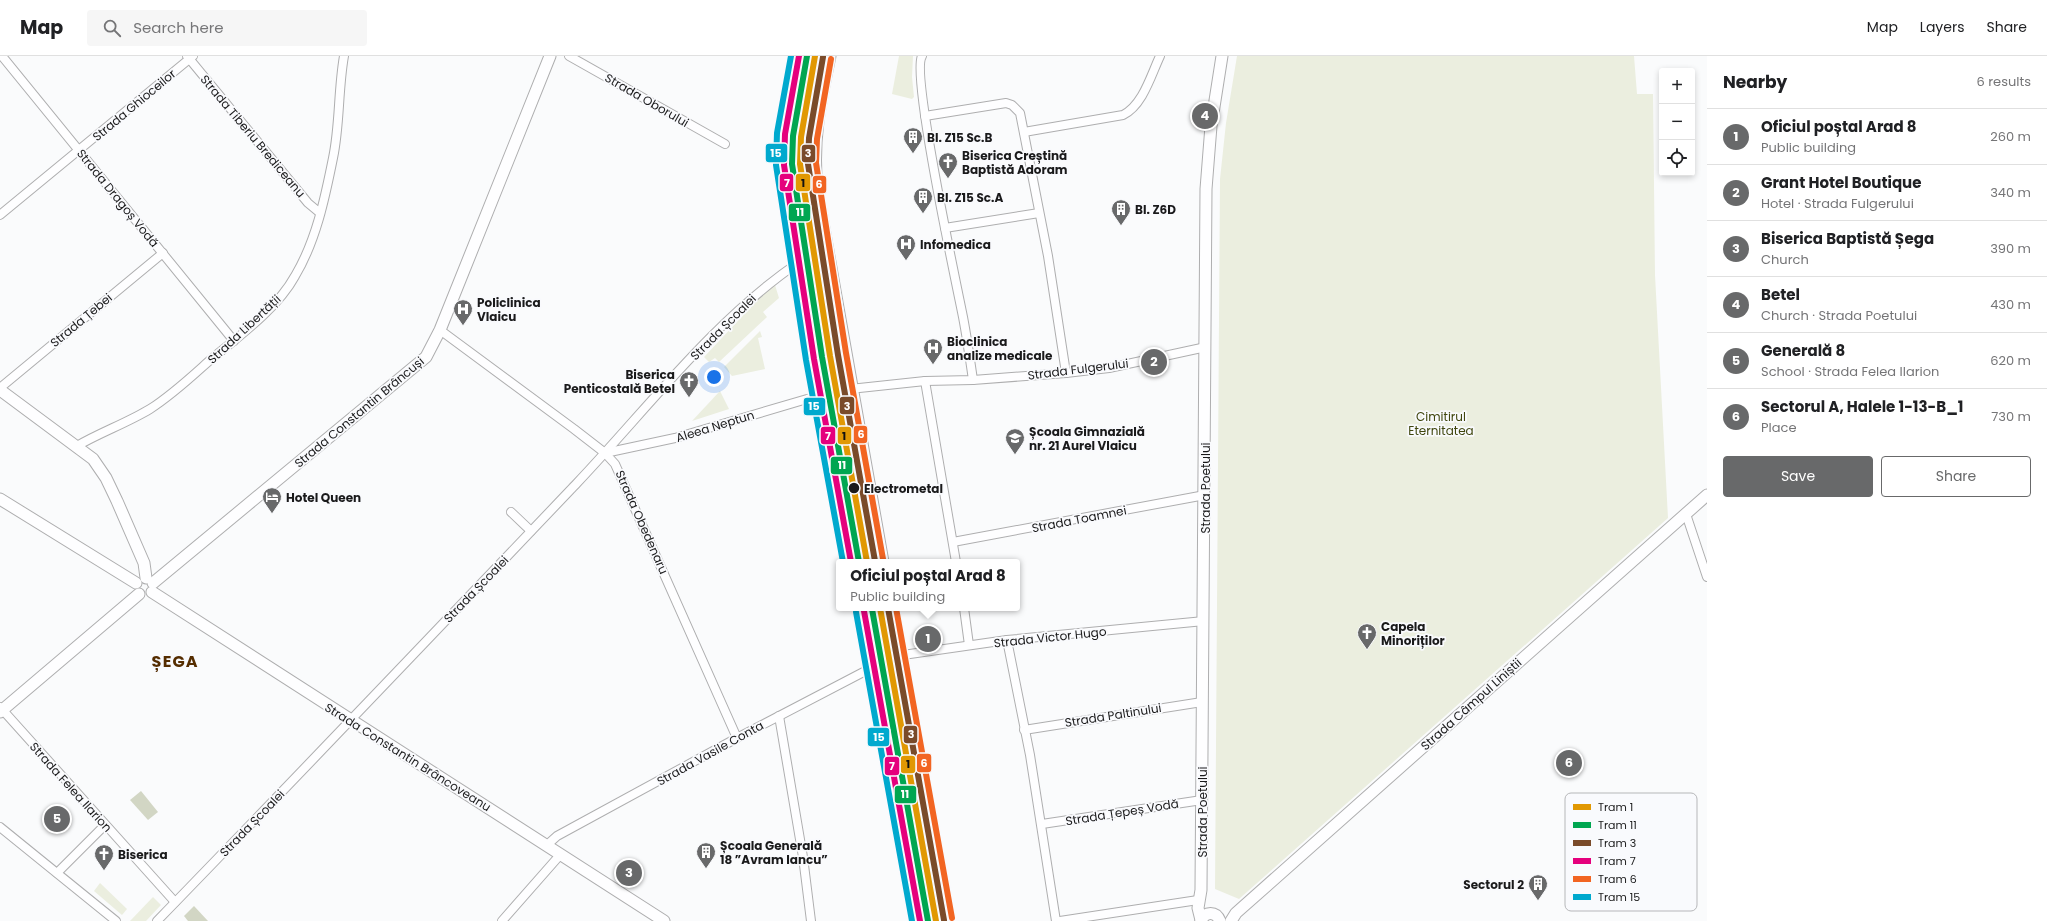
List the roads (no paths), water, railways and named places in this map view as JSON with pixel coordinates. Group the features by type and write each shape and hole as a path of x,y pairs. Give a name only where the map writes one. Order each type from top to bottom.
{"main road":[{"path":"808,56 790,147 788,178 790,204 823,395 854,559"},
{"path":"829,56 815,130 814,165 816,189 850,389 881,559"},
{"path":"865,611 915,872 919,921"},
{"path":"889,611 896,656 944,921"}],"street":[{"name":"Strada Dragoș Vodă","path":"2,56 234,341"},
{"name":"Strada Libertății","path":"77,446 160,402 234,341 270,307 288,287 300,267 320,213 333,157 344,56"},
{"name":"Strada Constantin Brâncuși","path":"1,710 137,588 140,578 150,584 426,357 440,330 550,56"},
{"name":"Strada Oborului","path":"569,56 724,144"},
{"path":"922,56 920,59 920,74 925,116 973,380"},
{"path":"1024,132 1123,115 1130,112 1137,104 1160,56"},
{"name":"Strada Poetului","path":"1201,921 1198,912 1200,895 1202,800 1208,156 1222,56"},
{"name":"Strada Ghioceilor","path":"0,215 190,57"},
{"name":"Strada Tiberiu Brediceanu","path":"190,57 308,203 320,213"},
{"path":"925,116 1006,103 1012,104 1020,113 1048,256 1066,373"},
{"path":"945,228 1039,214"},
{"name":"Strada Țebei","path":"0,389 163,253"},
{"name":"Strada Școalei","path":"157,921 605,453 696,352 771,281 799,262"},
{"name":"Strada Obedenaru","path":"440,330 605,453 616,464 737,738"},
{"name":"Strada Fulgerului","path":"850,389 925,381 973,380 1066,373 1109,368 1206,347"},
{"path":"925,381 955,559"},
{"path":"0,389 93,459 106,478 144,563 150,584 144,596 137,588 0,499"},
{"name":"Aleea Neptun","path":"605,453 675,438 823,395 850,389"},
{"name":"Strada Toamnei","path":"952,542 1205,495"},
{"name":"Strada Câmpul Liniștii","path":"1201,921 1206,914 1217,917 1234,917 1707,495"},
{"path":"511,512 531,531"},
{"path":"1686,514 1707,577"},
{"name":"Strada Constantin Brâncoveanu","path":"150,584 350,721 547,845 664,921"},
{"path":"964,611 969,645"},
{"name":"Strada Victor Hugo","path":"896,656 1007,640 1204,621"},
{"path":"1007,640 1042,824 1056,921"},
{"name":"Strada Vasile Conta","path":"547,845 558,836 737,738 876,666"},
{"name":"Strada Paltinului","path":"1024,730 1202,702"},
{"name":"Strada Felea Ilarion","path":"1,710 175,902"},
{"path":"778,716 803,857 811,921"},
{"name":"Strada Țepeș Vodă","path":"1042,824 1202,800"},
{"path":"57,873 105,825"},
{"path":"0,827 116,921"},
{"path":"502,921 560,854"},
{"path":"1060,921 1200,895 1217,917"}],"tram line":[{"name":"15","path":"791,56 777,133 776,165 806,360 842,559"},
{"name":"7","path":"799,56 785,134 784,165 814,359 850,559"},
{"name":"11","path":"807,56 793,136 792,164 822,357 858,559"},
{"name":"1","path":"815,56 801,137 800,164 830,356 866,559"},
{"name":"3","path":"823,57 809,138 808,164 838,355 875,559"},
{"name":"6","path":"831,59 817,139 816,163 846,353 883,559"},
{"name":"7","path":"864,611 920,921"},
{"name":"11","path":"872,611 928,921"},
{"name":"1","path":"881,611 936,921"},
{"name":"3","path":"889,611 944,920"},
{"name":"6","path":"897,611 952,918"},
{"name":"15","path":"856,612 912,921"},
{"path":"930,890 933,921"}],"place":[{"name":"Betel","path":"1205,116"},
{"name":"Bl. Z15 Sc.B","path":"913,154"},
{"name":"Biserica Creștină Baptistă Adoram","path":"948,179"},
{"name":"Bl. Z15 Sc.A","path":"923,214"},
{"name":"Bl. Z6D","path":"1121,226"},
{"name":"Infomedica","path":"906,261"},
{"name":"Policlinica Vlaicu","path":"463,326"},
{"name":"Grant Hotel Boutique","path":"1154,362"},
{"name":"Bioclinica analize medicale","path":"933,365"},
{"name":"Biserica Penticostală Betel","path":"689,398"},
{"name":"Școala Gimnazială nr. 21 Aurel Vlaicu","path":"1015,455"},
{"name":"Electrometal","path":"854,488"},
{"name":"Hotel Queen","path":"272,514"},
{"name":"Oficiul poștal Arad 8","path":"928,639"},
{"name":"Capela Minoriților","path":"1367,650"},
{"name":"Sectorul A, Halele 1-13-B_1","path":"1569,763"},
{"name":"Generală 8","path":"57,819"},
{"name":"Școala Generală 18 ”Avram Iancu”","path":"706,869"},
{"name":"Biserica","path":"104,871"},
{"name":"Biserica Baptistă Șega","path":"629,873"},
{"name":"Sectorul 2","path":"1538,901"}],"district":[{"name":"ȘEGA","path":"175,661"}],"park label":[{"name":"Cimitirul Eternitatea","path":"1441,423"}]}
